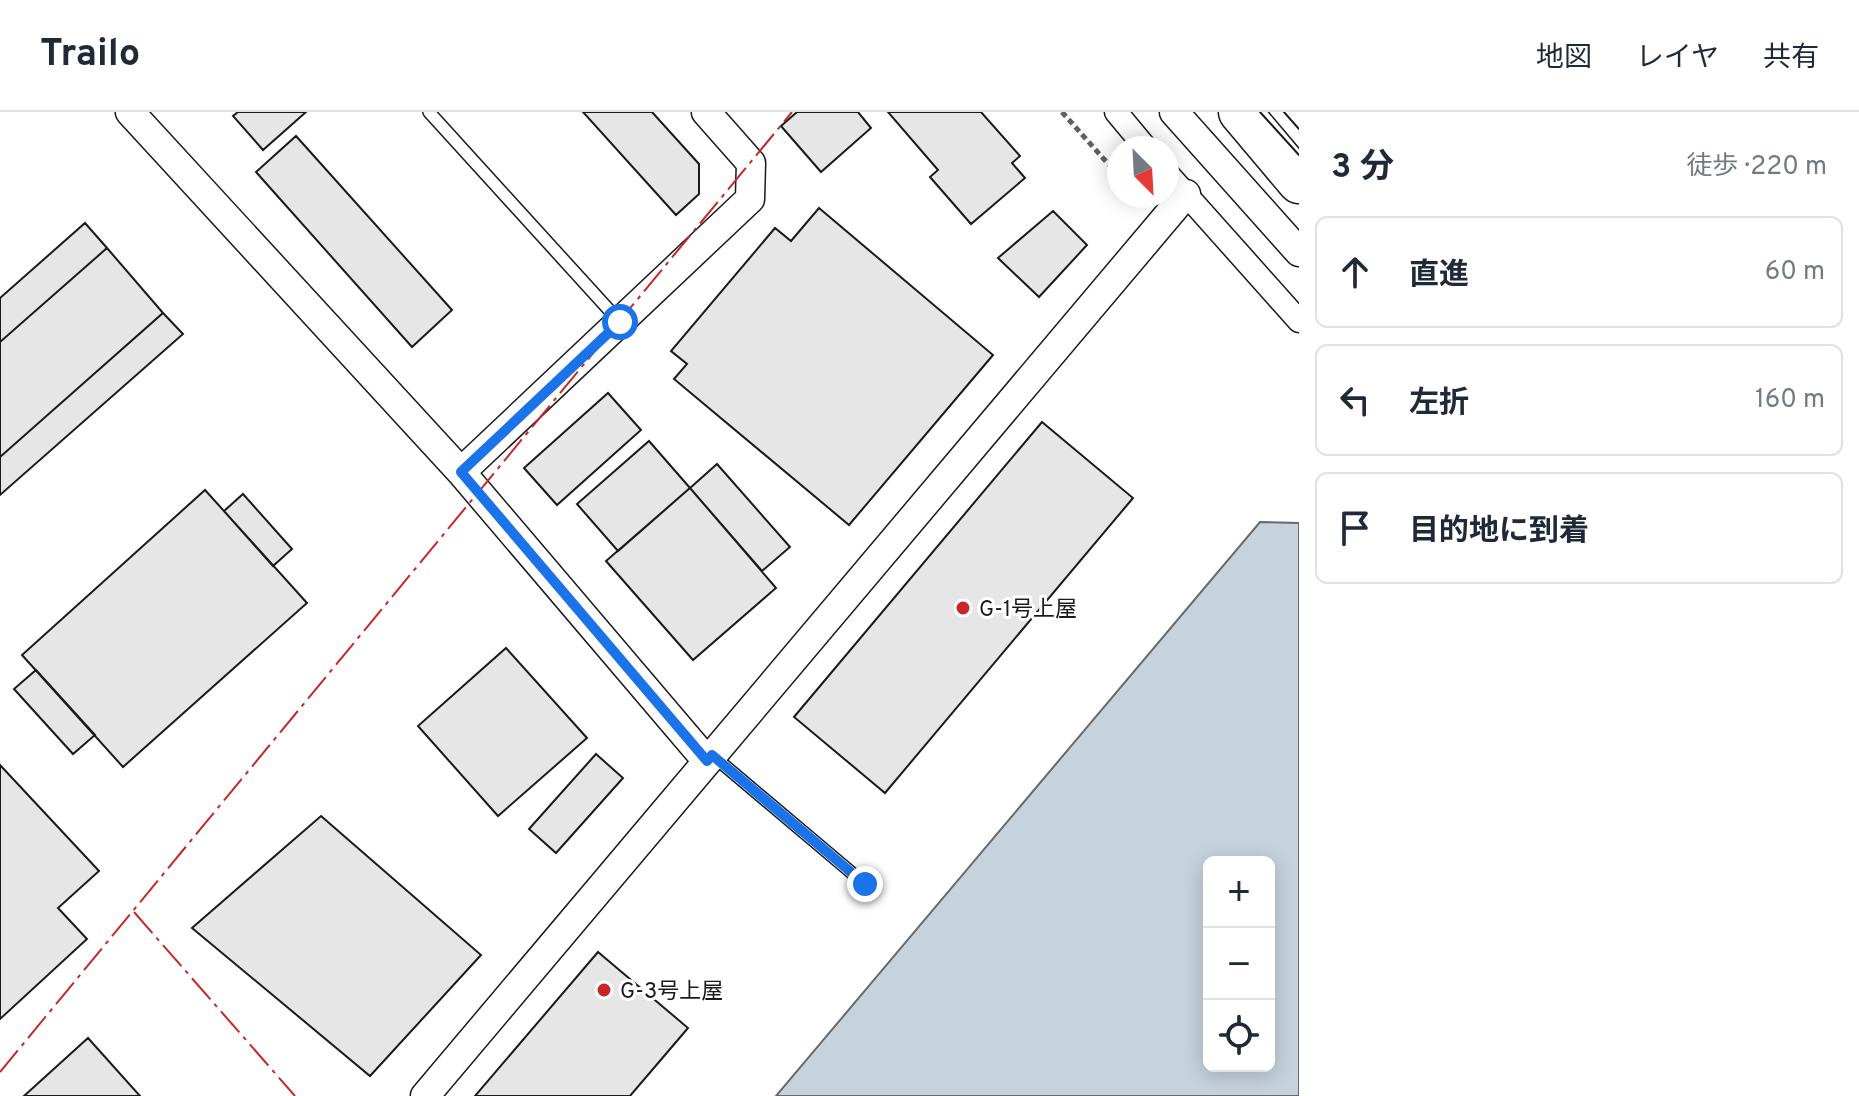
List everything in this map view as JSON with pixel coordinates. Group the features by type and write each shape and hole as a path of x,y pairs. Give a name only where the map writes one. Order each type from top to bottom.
{"highway":[{"path":"1240,112 1299,182"}],"street":[{"path":"130,112 461,472 709,758"},
{"path":"461,472 750,199 751,163 706,112"},
{"path":"1116,112 1136,136"},
{"path":"1174,112 1299,252"},
{"path":"1179,186 1299,321"},
{"path":"425,1096 1186,194"}],"lane":[{"path":"429,112 620,322"},
{"path":"709,758 865,884"}],"path":[{"path":"1062,112 1107,163"}],"shaded area":[{"path":"1260,522 1299,523 1299,1096 776,1096"}],"building":[{"path":"238,112 306,112 263,150 233,116"},
{"path":"583,112 652,112 699,164 699,194 676,215"},
{"path":"797,112 858,112 871,128 821,172 781,126"},
{"path":"888,112 981,112 1020,156 1012,163 1025,178 971,224 930,177 938,170"},
{"path":"296,136 452,310 412,347 256,172"},
{"path":"819,208 993,355 849,525 674,379 687,364 671,351 775,228 791,241"},
{"path":"1053,211 1087,245 1039,297 998,258"},
{"path":"85,223 107,248 0,342 0,298"},
{"path":"107,248 163,313 0,457 0,342"},
{"path":"163,313 183,334 0,495 0,457"},
{"path":"608,393 641,430 557,505 524,468"},
{"name":"G-1号上屋","path":"1042,422 1133,498 885,793 794,717"},
{"path":"649,441 690,488 618,551 577,504"},
{"path":"717,464 790,547 762,571 690,488"},
{"path":"690,488 776,588 693,660 606,561"},
{"path":"205,490 307,603 123,767 22,655"},
{"path":"243,494 292,549 273,566 224,511"},
{"path":"506,648 587,738 498,816 418,726"},
{"path":"36,670 95,735 73,754 14,689"},
{"path":"596,754 623,778 556,853 529,829"},
{"path":"0,765 99,871 58,908 87,939 0,1019"},
{"path":"321,816 481,955 370,1076 192,928"},
{"name":"G-3号上屋","path":"598,952 688,1028 630,1096 475,1096"},
{"path":"88,1038 140,1096 24,1096"}],"tram line":[{"path":"1260,112 1299,155"},
{"path":"1284,112 1299,129"}],"power":[{"path":"0,1072 792,112"},
{"path":"134,912 295,1096"}],"place":[{"name":"G-1号上屋","path":"963,608"},
{"name":"G-3号上屋","path":"604,990"}],"route":[{"path":"620,322 461,472 707,761 712,755 865,884"}]}
